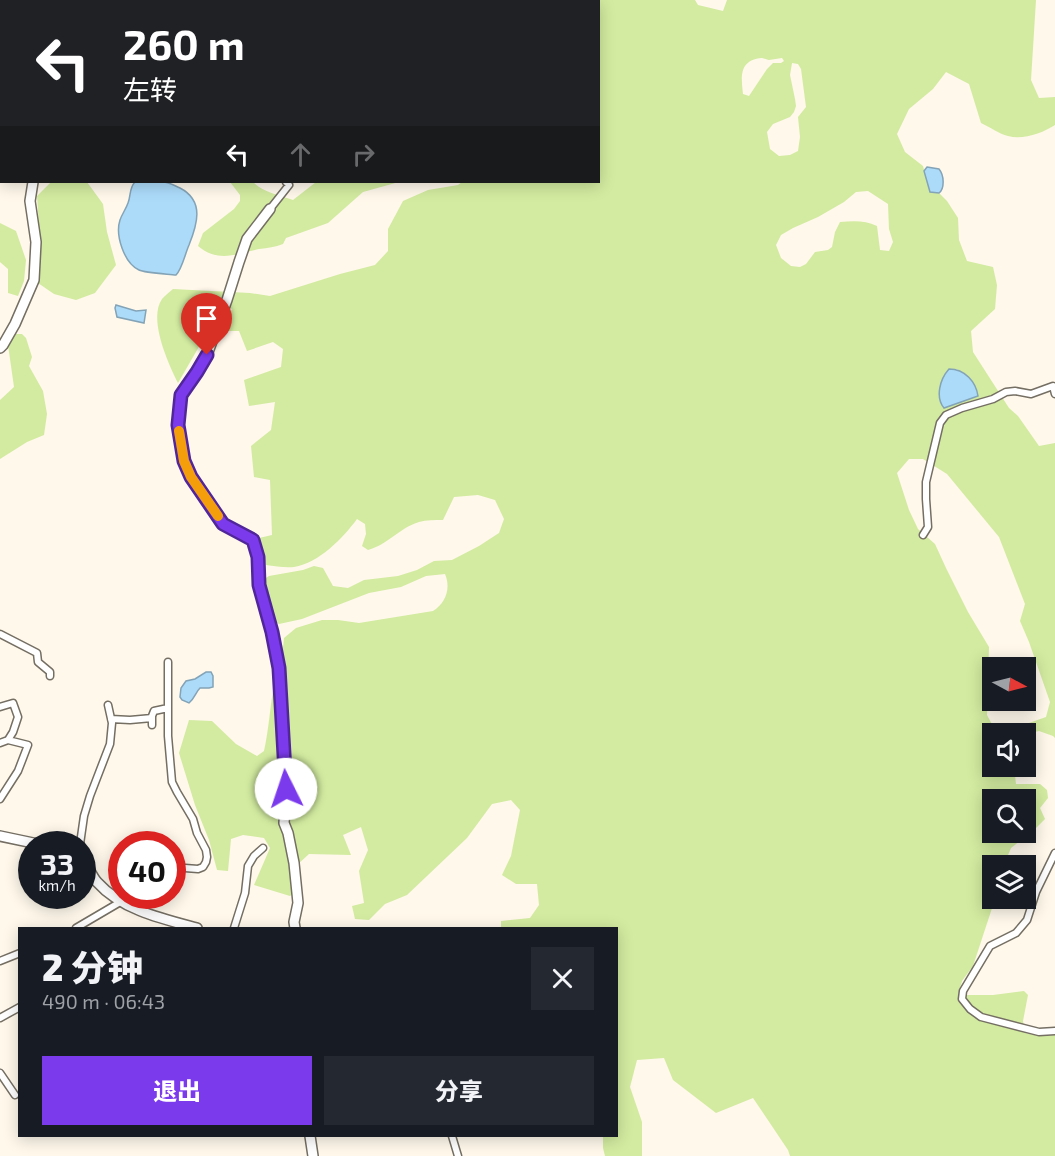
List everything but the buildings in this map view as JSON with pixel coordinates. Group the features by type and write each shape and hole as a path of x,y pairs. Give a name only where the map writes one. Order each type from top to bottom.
{"street":[{"path":"0,348 15,324 34,280 36,242 30,201 33,183"},
{"path":"287,183 289,185 248,239 207,355 181,395 178,425 184,461 191,477 223,524 253,540 258,557 259,585 279,668 286,789 284,824 294,863 298,903 294,927"},
{"path":"923,535 928,527 926,482 940,423 946,416 1006,392 1031,394 1053,386 1055,394"},
{"path":"0,634 37,653 38,662 50,672 50,676"},
{"path":"168,662 168,736 172,782 193,819 207,857 203,867 186,868"},
{"path":"0,707 13,703 18,717 8,740"},
{"path":"82,831 90,796 113,731 108,705"},
{"path":"111,719 152,721 154,711 168,708"},
{"path":"0,743 8,740 28,745 18,771 0,799"},
{"path":"0,836 18,840"},
{"path":"234,927 245,893 248,866 263,848"},
{"path":"1055,853 1036,892 1027,920 1016,933 990,946 963,991 962,999 981,1017 1039,1032 1055,1031"},
{"path":"96,881 108,892"},
{"path":"78,927 108,908"},
{"path":"137,909 194,927"},
{"path":"0,961 18,954"},
{"path":"0,1018 18,1008"},
{"path":"0,1073 15,1095"},
{"path":"310,1137 313,1156"},
{"path":"452,1137 458,1156"}],"green space":[{"path":"600,0 695,0 698,5 723,11 727,0 1036,0 1031,80 1039,98 1055,97 1055,125 1045,131 1026,136 1014,137 998,132 981,123 969,84 946,72 933,89 909,109 897,134 905,152 923,166 930,192 939,193 958,218 959,240 967,261 993,267 997,285 995,309 971,331 973,352 1009,408 1018,416 1039,446 1055,443 1055,738 1036,732 1036,723 1029,723 1046,717 1050,702 1036,657 1020,621 1025,604 999,537 947,474 923,459 909,459 897,473 918,529 935,544 968,612 989,647 989,657 982,657 982,711 987,711 991,723 982,723 982,777 1015,777 1016,784 1040,784 1047,790 1048,798 1040,808 1045,819 1036,828 1036,789 982,789 982,843 1017,843 1011,848 1008,855 982,855 982,909 992,909 973,966 962,981 958,995 993,995 1024,991 1028,995 1023,1021 1025,1033 1039,1036 1055,1035 1055,1156 790,1156 753,1098 716,1113 673,1080 664,1058 637,1060 630,1087 642,1122 642,1156 605,1156 603,1137 618,1137 618,927 501,927 501,921 530,918 539,905 537,884 516,884 502,875 511,856 520,810 511,800 492,804 467,838 407,895 385,904 369,920 355,919 352,906 364,903 359,871 368,850 361,827 343,835 351,855 309,854 297,865 301,888 290,896 254,885 270,848 264,838 243,835 231,839 228,871 217,870 179,753 189,720 212,721 236,744 257,756 264,751 284,638 296,628 322,620 359,623 433,611 441,604 447,590 445,574 426,576 401,587 369,593 302,619 279,624 272,620 263,580 269,576 314,566 323,568 333,586 348,588 364,580 398,576 434,561 452,560 479,546 499,533 504,519 495,500 478,495 454,497 443,520 419,522 368,550 362,546 366,534 365,524 357,519 338,541 321,555 303,565 284,567 266,565 259,538 272,535 270,480 254,477 251,446 271,430 275,402 249,406 244,380 281,367 283,349 273,342 247,351 239,331 223,331 232,309 211,300 191,323 204,338 178,383 161,341 157,318 158,308 162,299 173,289 270,296 375,265 388,251 388,229 403,201 428,190 461,183 600,183","holes":["782,58 784,61 773,63 749,96 743,94 742,75 745,66 754,59","792,63 798,64 801,69 806,107 798,117 800,137 798,151 790,155 779,156 770,149 767,132 773,124 790,117 794,112 796,106 790,75","868,191 888,204 889,229 893,242 889,251 880,250 877,226 854,221 840,222 832,247 815,252 806,264 800,267 791,266 781,258 776,245 781,235 818,217 856,192","949,369 957,369 978,396 944,408 945,373"]},
{"path":"50,183 88,183 103,204 107,232 116,265 95,293 76,300 54,294 38,283 40,250 37,196"},
{"path":"231,183 254,183 266,191 293,200 315,183 395,183 363,192 328,223 286,238 283,244 274,247 220,256 198,246 203,233 234,209 240,201 240,195"},
{"path":"0,223 16,231 26,260 24,281 18,296 8,293 8,269 0,262"},
{"path":"16,334 22,334 26,338 32,357 29,366 43,391 47,414 44,435 27,442 0,459 0,400 14,387 8,345"}],"water":[{"path":"927,167 939,169 941,172 943,185 939,193 930,192 924,171"},
{"path":"134,183 167,183 188,193 196,206 194,229 182,265 176,275 139,270 125,255 120,241 119,226"},
{"path":"116,305 136,311 146,310 144,323 117,317"},
{"path":"949,369 960,371 969,377 978,396 944,408 939,393 943,378"},
{"path":"206,672 211,672 213,676 213,687 200,688 189,703 182,700 181,688 186,681 195,679"}],"slow traffic":[{"path":"179,431 184,461 191,477 218,516"}],"route":[{"path":"207,355 181,395 178,425 184,461 191,477 223,524 253,540 258,557 261,597 272,632 279,668 286,789"}]}
